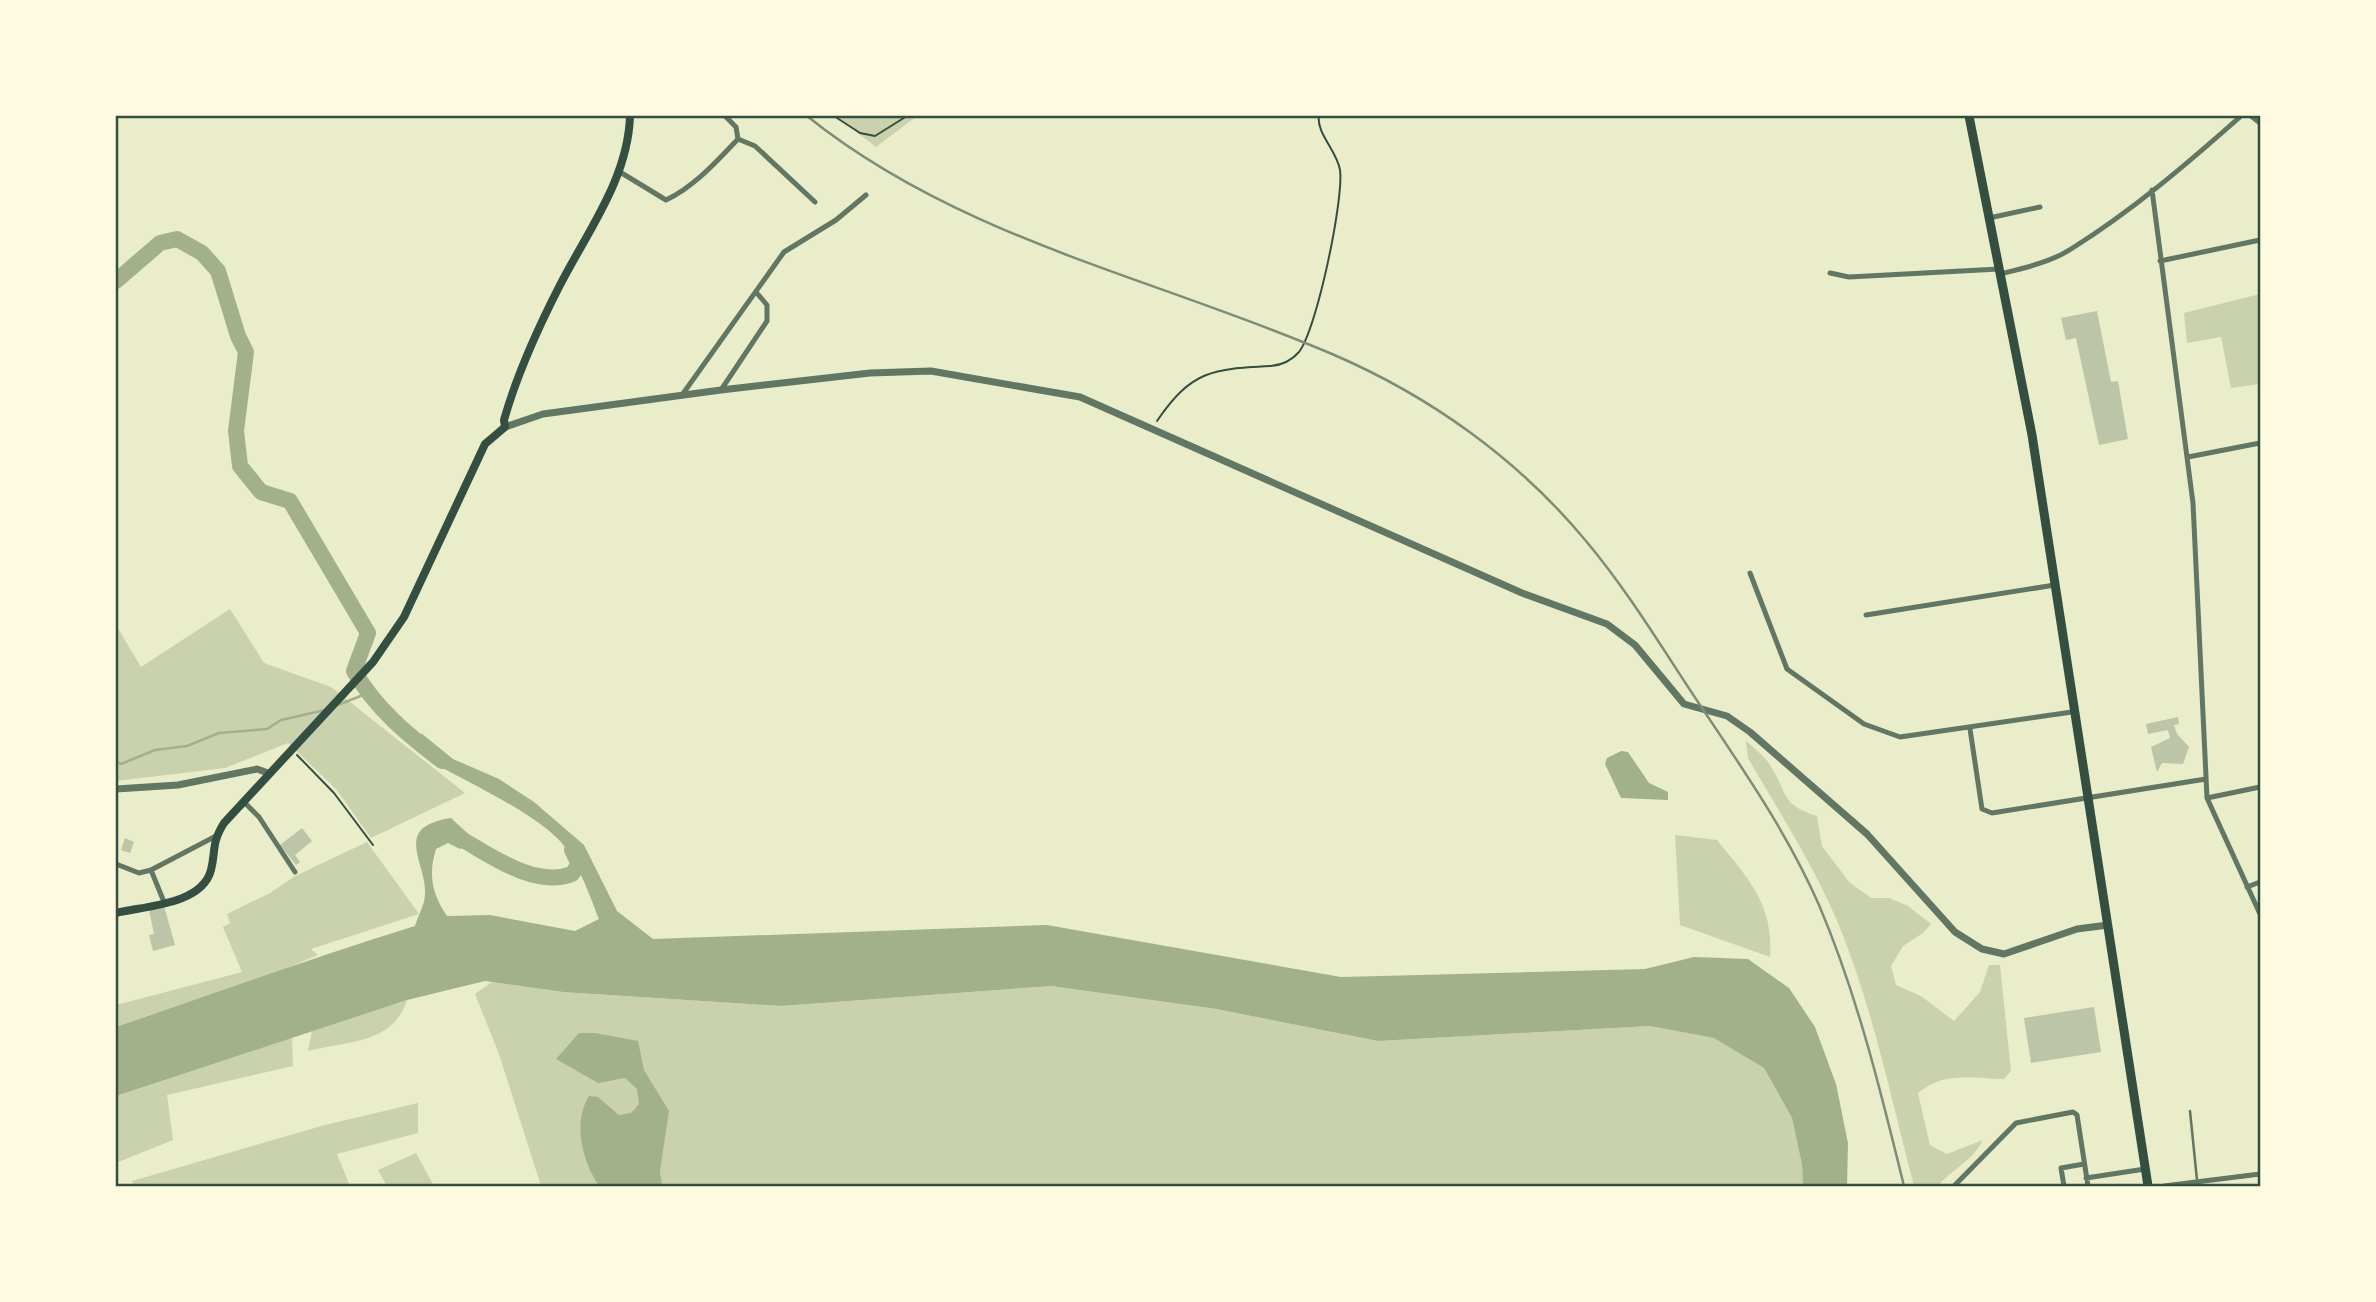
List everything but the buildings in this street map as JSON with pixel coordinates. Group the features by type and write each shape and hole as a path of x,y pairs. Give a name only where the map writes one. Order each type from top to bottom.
{"main road":[{"path":"116,913 194,892 206,882 212,869 216,836 243,800 373,662 404,617 485,444 505,426 503,420 515,383 558,289 621,172 630,116"},
{"path":"1972,116 1989,218 2032,435 2072,712 2148,1186"}],"street":[{"path":"725,116 736,127 738,139"},
{"path":"1830,274 1849,277 2000,272 2070,250 2152,190 2241,116"},
{"path":"2251,116 2260,123"},
{"path":"621,172 666,200 713,166 738,139"},
{"path":"738,139 755,146 816,202"},
{"path":"2152,190 2188,457 2205,711 2207,798 2260,914"},
{"path":"682,395 784,252 836,220 866,195"},
{"path":"1989,218 2040,207"},
{"path":"2161,261 2260,240"},
{"path":"721,390 767,321 767,305 756,292"},
{"path":"505,426 543,414 870,373 931,371 1080,397 1153,427 1522,593 1607,624 1635,645 1684,704 1727,716 1750,732 1867,834 1955,932 1982,949 2004,954 2077,929 2108,925"},
{"path":"2188,457 2260,443"},
{"path":"1750,573 1787,669 1864,724 1900,737 1970,729 2072,712"},
{"path":"1866,615 2055,585"},
{"path":"1970,729 1982,809 1992,813 2206,779"},
{"path":"116,789 178,785 257,769 268,774"},
{"path":"2207,798 2260,788"},
{"path":"243,800 259,817 295,872"},
{"path":"116,864 139,873 151,870 216,836"},
{"path":"151,870 164,902"},
{"path":"2247,887 2260,882"},
{"path":"1954,1186 2016,1123 2073,1112 2077,1115 2088,1186"},
{"path":"2064,1186 2061,1168 2084,1164"},
{"path":"2086,1178 2145,1169"},
{"path":"2164,1186 2260,1174"}],"lane":[{"path":"2190,1111 2197,1182"}],"path":[{"path":"834,116 860,133 876,136 907,116"},
{"path":"1153,427 1175,395 1196,379 1226,369 1280,365 1293,357 1305,342 1321,295 1340,187 1338,161 1318,123 1319,116"},
{"path":"291,750 334,793 373,845"}],"shaded area":[{"path":"836,116 917,116 876,147"},
{"path":"2260,294 2260,384 2231,388 2221,337 2187,343 2184,313"},
{"path":"230,609 264,663 331,687 465,793 371,838 336,789 288,743 225,768 116,781 116,625 141,667"},
{"path":"421,733 453,759 499,779 534,802 584,845 617,911 653,939 1047,925 1341,977 1645,969 1694,957 1748,959 1789,988 1815,1027 1836,1084 1848,1143 1847,1186 1803,1186 1802,1165 1792,1118 1764,1068 1714,1038 1650,1026 1378,1041 1216,1009 1051,986 781,1006 563,992 485,981 407,1000 116,1096 116,1027 415,926 425,894 416,848 417,838 422,829 433,823 451,818 477,842 460,849 448,843 436,849 432,867 433,884 447,916 490,915 575,931 599,919 578,868 560,841 516,808 430,761"},
{"path":"1746,741 1770,765 1790,802 1817,816 1822,846 1849,882 1871,898 1889,898 1908,906 1931,924 1923,933 1903,946 1891,966 1896,985 1921,996 1954,1021 1980,992 1989,965 2000,965 2011,1071 2004,1079 1959,1077 1938,1081 1918,1093 1930,1145 1947,1154 1983,1140 1974,1154 1938,1186 1914,1186 1879,1050 1848,948 1816,875 1748,758"},
{"path":"1621,751 1628,752 1649,783 1668,792 1668,800 1621,798 1605,764 1607,758"},
{"path":"1675,835 1717,840 1739,867 1763,907 1768,922 1770,957 1680,925"},
{"path":"367,842 419,914 311,949 318,955 263,978 116,1027 116,1005 242,972 223,927 230,923 227,914 270,893 295,876"},
{"path":"492,982 563,992 781,1006 1051,986 1216,1009 1378,1041 1650,1026 1715,1038 1764,1068 1792,1118 1802,1165 1803,1186 541,1186 499,1054 475,994"},
{"path":"407,1000 391,1026 379,1033 366,1039 308,1051 312,1031"},
{"path":"579,1033 595,1033 638,1041 644,1070 669,1111 660,1171 662,1186 599,1186 593,1176 584,1154 580,1130 581,1118 589,1096 598,1097 619,1115 631,1113 639,1104 637,1089 625,1078 598,1083 556,1059"},
{"path":"292,1037 293,1066 167,1095 173,1140 116,1163 116,1096"},
{"path":"418,1103 418,1133 337,1154 350,1186 134,1186 132,1181 325,1125"},
{"path":"416,1153 434,1186 387,1186 378,1170"}],"waterway":[{"path":"116,281 160,243 177,239 202,253 218,271 238,336 246,352 236,431 240,466 261,492 290,501 368,633 354,671 363,685 394,720 442,761"},
{"path":"338,705 368,693"},
{"path":"116,761 121,764 155,750 187,746 219,733 267,729 281,720 325,710"},
{"path":"454,835 495,859 541,877 572,874 579,864 572,850"}],"railway":[{"path":"807,116 866,158 929,194 994,225 1061,253 1265,327 1332,354 1403,389 1470,432 1502,457 1560,511 1630,600 1747,776 1793,852 1833,939 1857,1008 1904,1186"}]}
